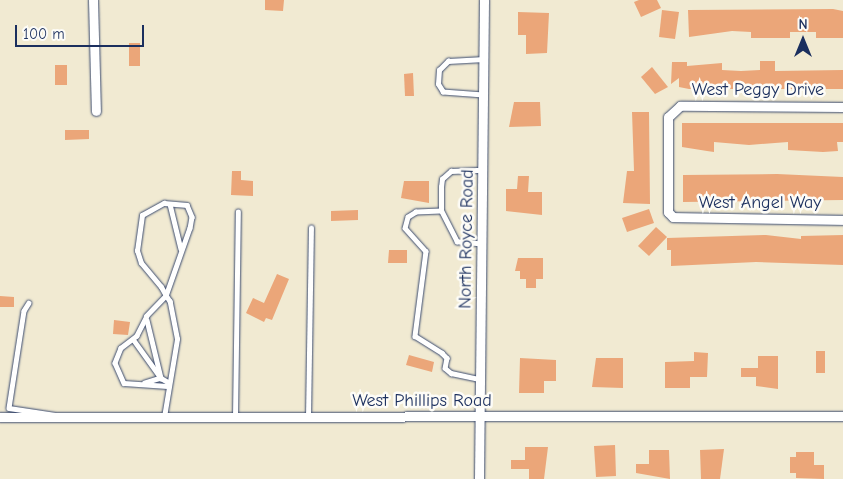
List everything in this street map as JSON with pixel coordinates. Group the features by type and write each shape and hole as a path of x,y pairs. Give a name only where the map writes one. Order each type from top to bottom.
{"street":[{"path":"94,0 96,111"},
{"name":"North Royce Road","path":"479,479 482,380 484,0"},
{"name":"West Peggy Drive","path":"678,219 668,212 668,117 674,110 680,106 843,107"},
{"name":"West Angel Way","path":"678,219 843,220"},
{"name":"West Phillips Road","path":"0,417 843,416"}],"lane":[{"path":"484,59 448,61 439,70 438,84 443,92 484,95"},
{"path":"483,244 457,242 441,211 442,179 451,172 484,170"},
{"path":"170,204 181,249"},
{"path":"164,417 177,339 166,296 140,264 138,223 148,208 170,204 187,205 192,217 166,296 147,316 134,339 117,355 116,371 124,383 168,384"},
{"path":"441,211 416,212 408,217 405,228 426,251 416,336 442,352 447,358 445,368 451,373 482,380"},
{"path":"235,417 238,212"},
{"path":"308,417 311,228"},
{"path":"30,303 24,311 9,408 14,412 55,412 62,417"},
{"path":"147,316 161,378"},
{"path":"134,339 161,378 168,384"},
{"path":"141,384 161,378"}],"building":[{"path":"265,0 284,0 283,11 265,10"},
{"path":"639,0 657,0 661,8 641,17 634,2"},
{"path":"833,9 843,11 843,38 816,38 816,32 790,32 790,38 751,38 751,32 732,31 689,37 688,10"},
{"path":"662,10 679,12 675,39 659,37"},
{"path":"518,12 549,13 547,53 526,54 526,35 518,35"},
{"path":"129,43 140,43 140,66 129,66"},
{"path":"760,61 775,61 775,71 843,70 843,89 689,89 679,87 679,78 671,84 672,62 687,62 687,66 722,63 722,70 741,71 760,70"},
{"path":"55,65 67,65 67,85 55,85"},
{"path":"652,67 668,87 655,94 641,77"},
{"path":"413,73 414,96 405,96 404,74"},
{"path":"514,102 540,102 541,126 509,127"},
{"path":"632,112 649,112 650,204 623,203 627,171 634,171"},
{"path":"682,123 843,123 843,142 837,142 838,151 823,152 788,150 788,142 749,145 714,142 714,152 682,147"},
{"path":"65,130 89,130 89,139 65,140"},
{"path":"232,171 241,171 241,180 253,181 253,196 231,195"},
{"path":"777,174 843,177 843,200 683,202 683,175"},
{"path":"518,176 529,176 528,192 542,192 542,215 506,211 506,189 517,189"},
{"path":"404,181 429,181 429,203 401,198"},
{"path":"649,209 654,223 627,232 622,218"},
{"path":"358,210 358,220 331,221 331,211"},
{"path":"656,227 667,237 649,256 638,246"},
{"path":"766,235 801,239 801,236 843,235 843,265 756,262 671,266 671,250 667,250 667,238"},
{"path":"389,250 407,250 407,263 388,263"},
{"path":"518,258 543,258 543,279 536,279 536,288 526,288 526,279 520,279 520,271 515,271"},
{"path":"277,274 289,279 272,320 266,318 264,322 246,313 253,298 264,303"},
{"path":"0,296 14,297 14,307 0,307"},
{"path":"114,320 130,322 128,335 113,334"},
{"path":"816,351 825,351 825,373 816,373"},
{"path":"694,352 708,353 707,377 690,377 690,388 665,388 665,362 694,361"},
{"path":"409,355 434,362 432,372 406,365"},
{"path":"758,356 778,356 778,389 756,386 756,377 741,377 741,368 758,368"},
{"path":"520,358 556,360 556,381 544,381 544,393 519,393"},
{"path":"596,358 623,358 623,388 592,387"},
{"path":"615,445 616,476 596,477 594,446"},
{"path":"525,447 548,447 544,479 529,479 529,469 511,469 511,460 525,460"},
{"path":"724,449 720,479 701,479 700,450"},
{"path":"649,450 669,450 670,479 636,473 636,464 649,464"},
{"path":"796,452 814,452 814,465 824,465 824,479 796,478 796,473 790,473 790,457 796,457"}]}
